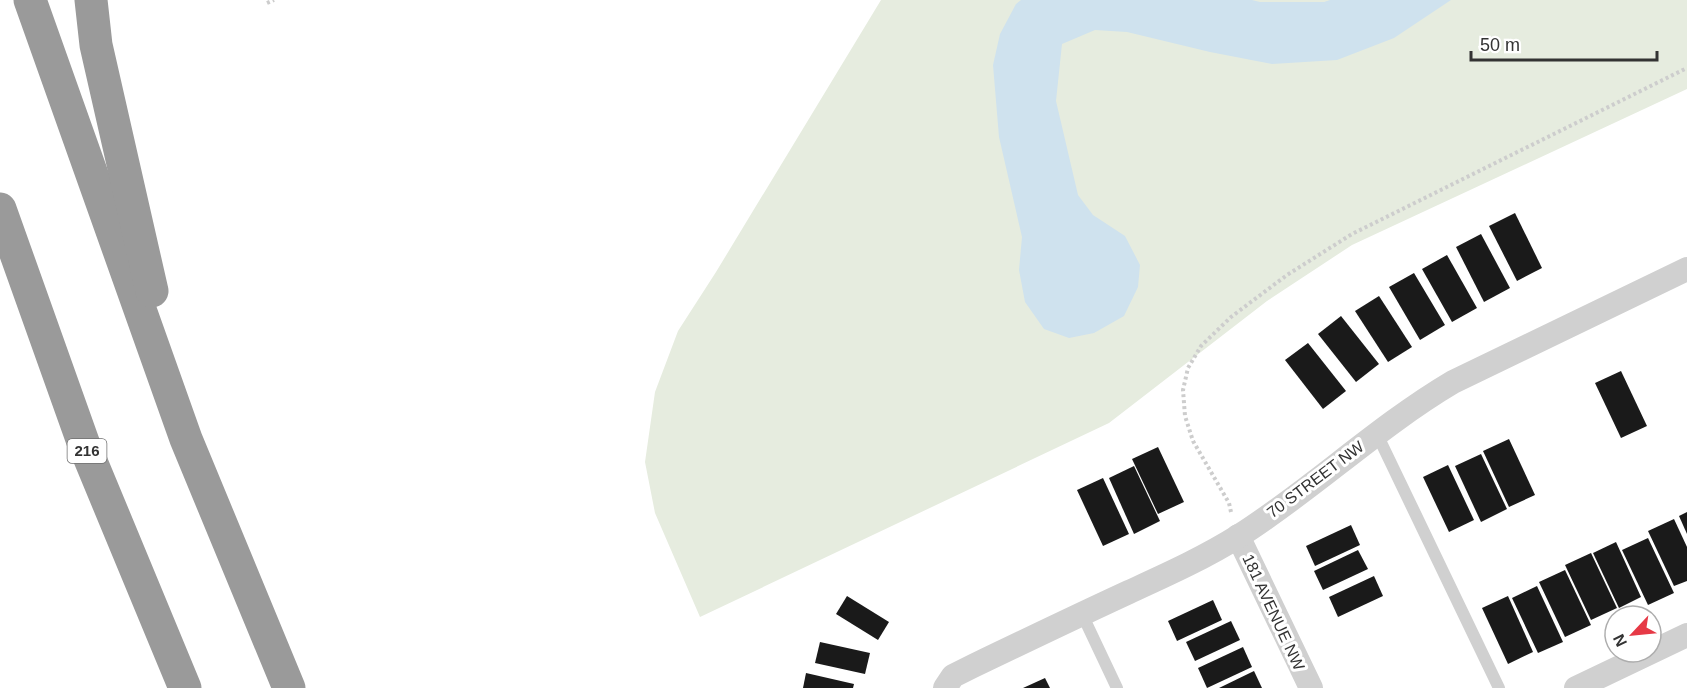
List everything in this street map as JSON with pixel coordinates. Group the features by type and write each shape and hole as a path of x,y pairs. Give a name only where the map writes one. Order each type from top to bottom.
{"highway":[{"path":"30,0 186,439 289,688"},
{"path":"91,0 96,45 186,439"},
{"name":"216","path":"0,209 83,442 185,688"}],"street":[{"name":"70 STREET NW","path":"945,688 953,676 972,666 1180,568 1238,536 1376,432 1453,381 1687,269"},
{"name":"181 AVENUE NW","path":"1238,536 1311,688"},
{"path":"1576,688 1687,635"}],"lane":[{"path":"1376,432 1498,688"},
{"path":"1082,614 1118,688"}],"path":[{"path":"267,3 273,0"},
{"path":"1238,536 1229,503 1193,441 1185,416 1183,390 1188,368 1201,346 1231,317 1287,275 1352,234 1687,69"}],"shaded area":[{"path":"881,0 1687,0 1687,89 1352,245 1267,301 1109,423 700,617 655,513 645,462 655,392 678,331"}],"water":[{"path":"1021,0 1324,2 1330,0 1451,0 1394,38 1337,60 1272,64 1127,32 1095,30 1062,44 1056,101 1078,195 1093,215 1125,236 1140,265 1138,287 1124,316 1094,333 1069,338 1044,329 1025,302 1019,270 1022,237 999,137 993,65 1000,34 1016,4"}],"building":[{"path":"1515,213 1542,268 1517,281 1489,226"},
{"path":"1481,234 1510,288 1484,302 1456,247"},
{"path":"1447,255 1477,308 1452,322 1422,269"},
{"path":"1414,273 1445,325 1420,340 1389,287"},
{"path":"1379,296 1412,347 1388,362 1355,311"},
{"path":"1341,316 1379,364 1356,382 1318,334"},
{"path":"1308,343 1346,391 1323,409 1285,360"},
{"path":"1621,371 1647,426 1621,438 1595,383"},
{"path":"1509,439 1535,495 1509,507 1483,451"},
{"path":"1158,447 1184,502 1158,514 1132,459"},
{"path":"1481,454 1507,509 1481,522 1455,466"},
{"path":"1448,465 1474,520 1449,532 1423,477"},
{"path":"1134,466 1160,521 1134,534 1109,478"},
{"path":"1103,478 1129,534 1103,546 1077,490"},
{"path":"1687,512 1687,534 1679,516"},
{"path":"1674,519 1687,547 1687,581 1674,586 1648,531"},
{"path":"1351,525 1360,545 1315,566 1306,546"},
{"path":"1648,538 1674,593 1648,604 1622,550"},
{"path":"1616,542 1641,597 1627,604 1617,604 1593,553"},
{"path":"1358,550 1368,569 1323,590 1314,571"},
{"path":"1591,553 1615,604 1603,604 1603,614 1591,620 1565,565"},
{"path":"1565,570 1591,625 1565,637 1539,582"},
{"path":"1374,576 1383,596 1338,617 1329,597"},
{"path":"1537,586 1563,642 1538,653 1512,598"},
{"path":"847,596 889,622 878,640 836,614"},
{"path":"1508,596 1533,652 1508,664 1482,608"},
{"path":"1213,600 1222,620 1177,641 1168,621"},
{"path":"1231,621 1240,640 1195,661 1186,642"},
{"path":"820,642 870,653 865,674 815,663"},
{"path":"1243,647 1252,667 1207,688 1198,668"},
{"path":"1254,671 1262,688 1219,688"},
{"path":"806,673 854,684 853,688 803,688"},
{"path":"1045,678 1050,688 1023,688"}]}
